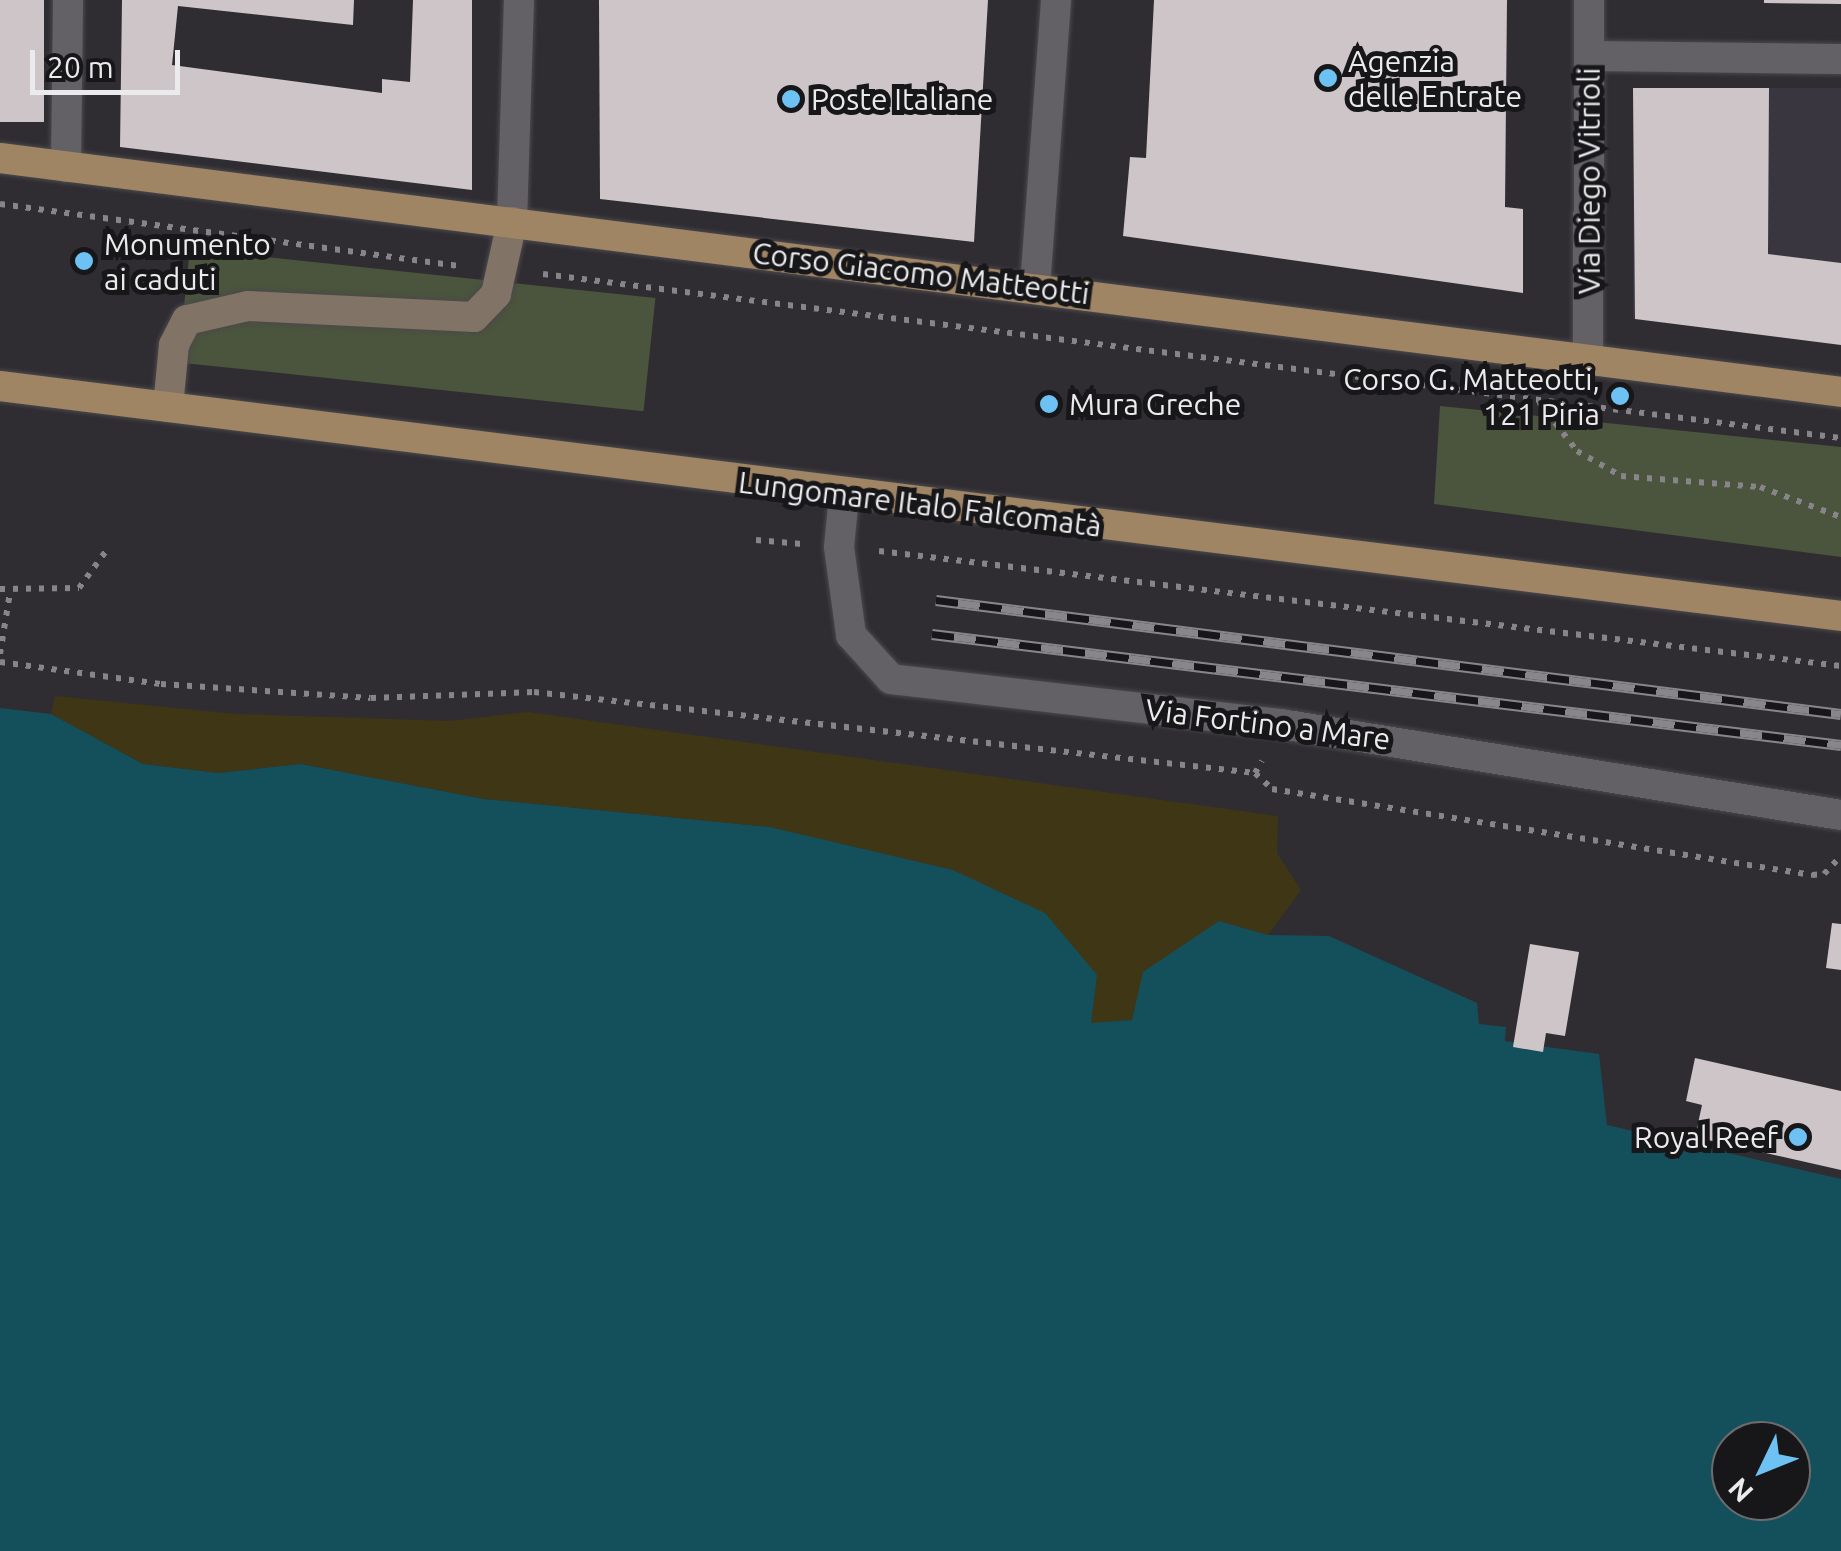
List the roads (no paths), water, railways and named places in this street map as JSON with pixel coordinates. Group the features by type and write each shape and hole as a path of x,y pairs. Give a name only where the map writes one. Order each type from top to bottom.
{"main road":[{"name":"Corso Giacomo Matteotti","path":"0,158 1841,392"},
{"name":"Lungomare Italo Falcomatà","path":"0,386 844,496 1841,616"}],"street":[{"path":"66,167 68,0"},
{"path":"168,407 174,345 187,320 203,313 248,306 465,319 488,307 501,272 512,222 519,0"},
{"path":"1035,287 1056,0"},
{"name":"Via Diego Vitrioli","path":"1588,362 1589,0"},
{"path":"1589,56 1841,58"},
{"name":"Via Fortino a Mare","path":"844,496 839,547 852,635 892,679 1281,724 1841,815"}],"water":[{"path":"0,708 51,714 143,764 218,773 301,764 484,799 770,827 953,870 1045,913 1097,975 1091,1023 1132,1020 1143,972 1219,921 1268,935 1329,936 1477,1003 1479,1024 1506,1027 1505,1041 1599,1054 1607,1125 1841,1179 1841,1551 0,1551"}],"railway":[{"path":"936,600 1841,714"},
{"path":"932,634 1841,745"}],"place":[{"name":"Agenzia delle Entrate","path":"1328,78"},
{"name":"Poste Italiane","path":"791,99"},
{"name":"Monumento ai caduti","path":"84,261"},
{"name":"Corso G. Matteotti, 121 Piria","path":"1620,396"},
{"name":"Mura Greche","path":"1049,404"},
{"name":"Royal Reef","path":"1798,1137"}]}
